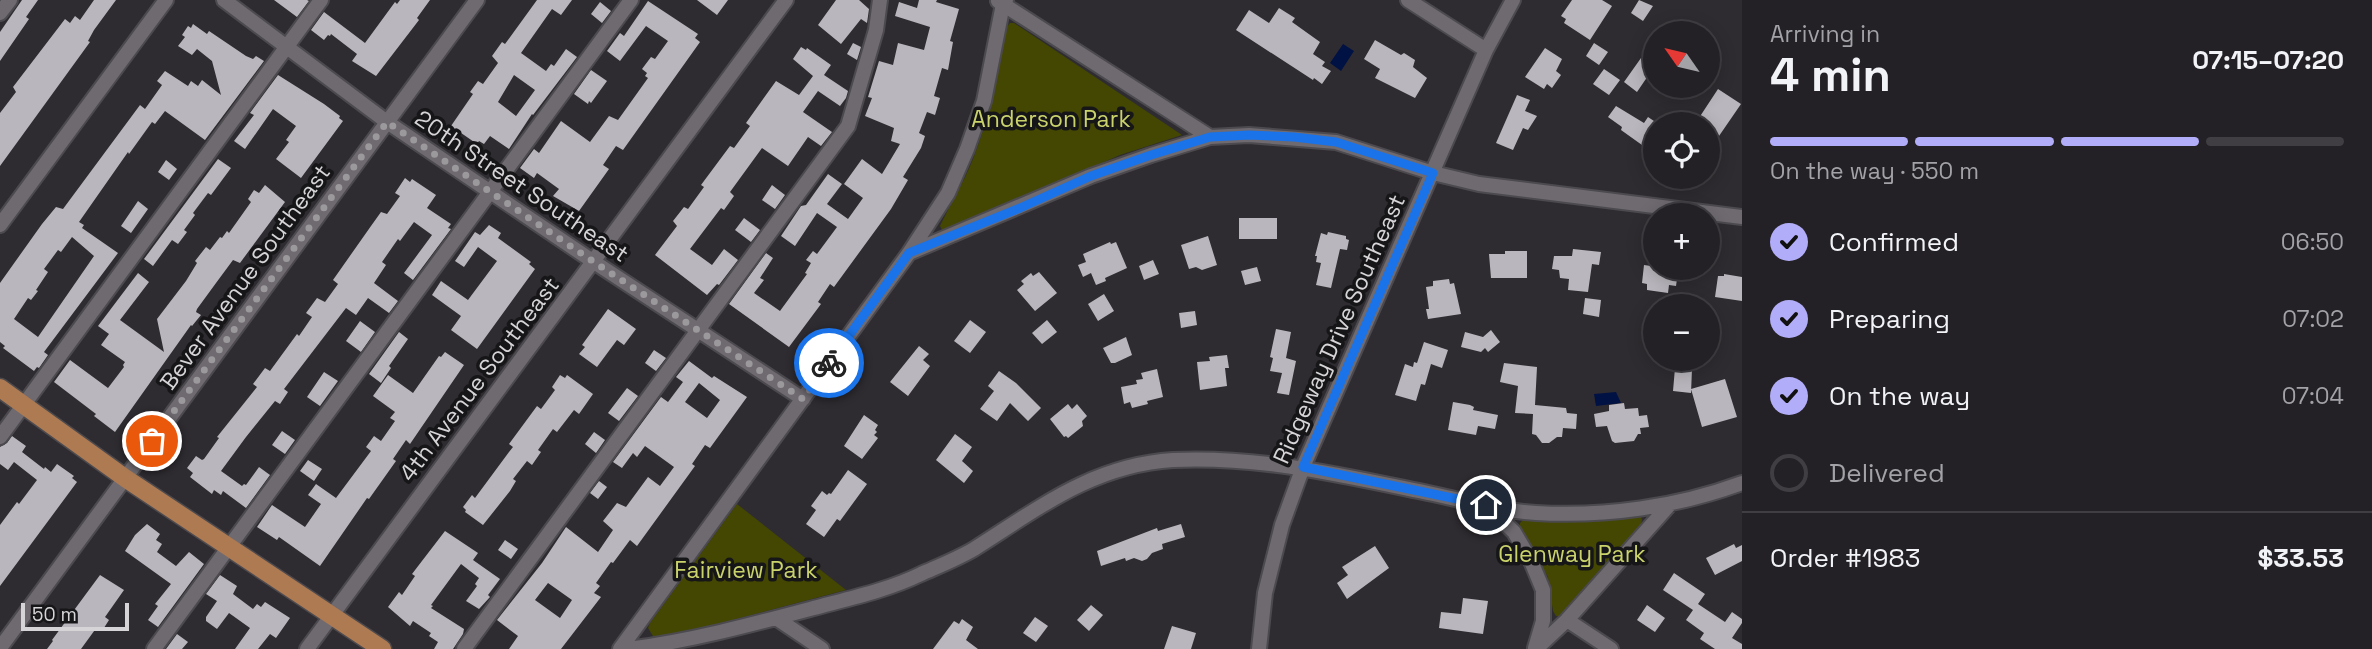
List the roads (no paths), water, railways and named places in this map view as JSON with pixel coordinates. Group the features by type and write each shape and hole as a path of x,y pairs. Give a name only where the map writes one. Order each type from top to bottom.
{"main road":[{"path":"0,388 125,478 382,649"}],"street":[{"path":"0,13 10,0"},
{"path":"0,225 166,0"},
{"name":"20th Street Southeast","path":"224,0 387,122 803,399"},
{"path":"0,437 321,0"},
{"name":"Bever Avenue Southeast","path":"0,648 477,0"},
{"path":"154,649 631,0"},
{"name":"4th Avenue Southeast","path":"307,649 786,0"},
{"path":"464,649 848,126 876,30 880,0"},
{"path":"1408,0 1486,50"},
{"name":"Ridgeway Drive Southeast","path":"1259,649 1265,593 1282,525 1303,467 1486,50 1513,0"},
{"path":"620,649 909,253 948,193 984,101 1002,1 1210,137"},
{"path":"909,253 1091,176 1210,137 1249,135 1336,142 1433,173 1479,184 1742,217"},
{"path":"628,649 666,644 776,618 855,597 917,576 971,551 1076,485 1122,468 1170,461 1256,461 1303,467 1533,513 1578,514 1630,510 1710,495 1742,483"},
{"path":"1535,649 1567,620 1671,503"},
{"path":"1486,505 1514,532 1531,561 1543,590 1543,621 1535,649"},
{"path":"776,618 822,649"},
{"path":"1567,620 1611,649"}],"park label":[{"name":"Anderson Park","path":"1051,119"},
{"name":"Glenway Park","path":"1572,554"},
{"name":"Fairview Park","path":"746,570"}]}
